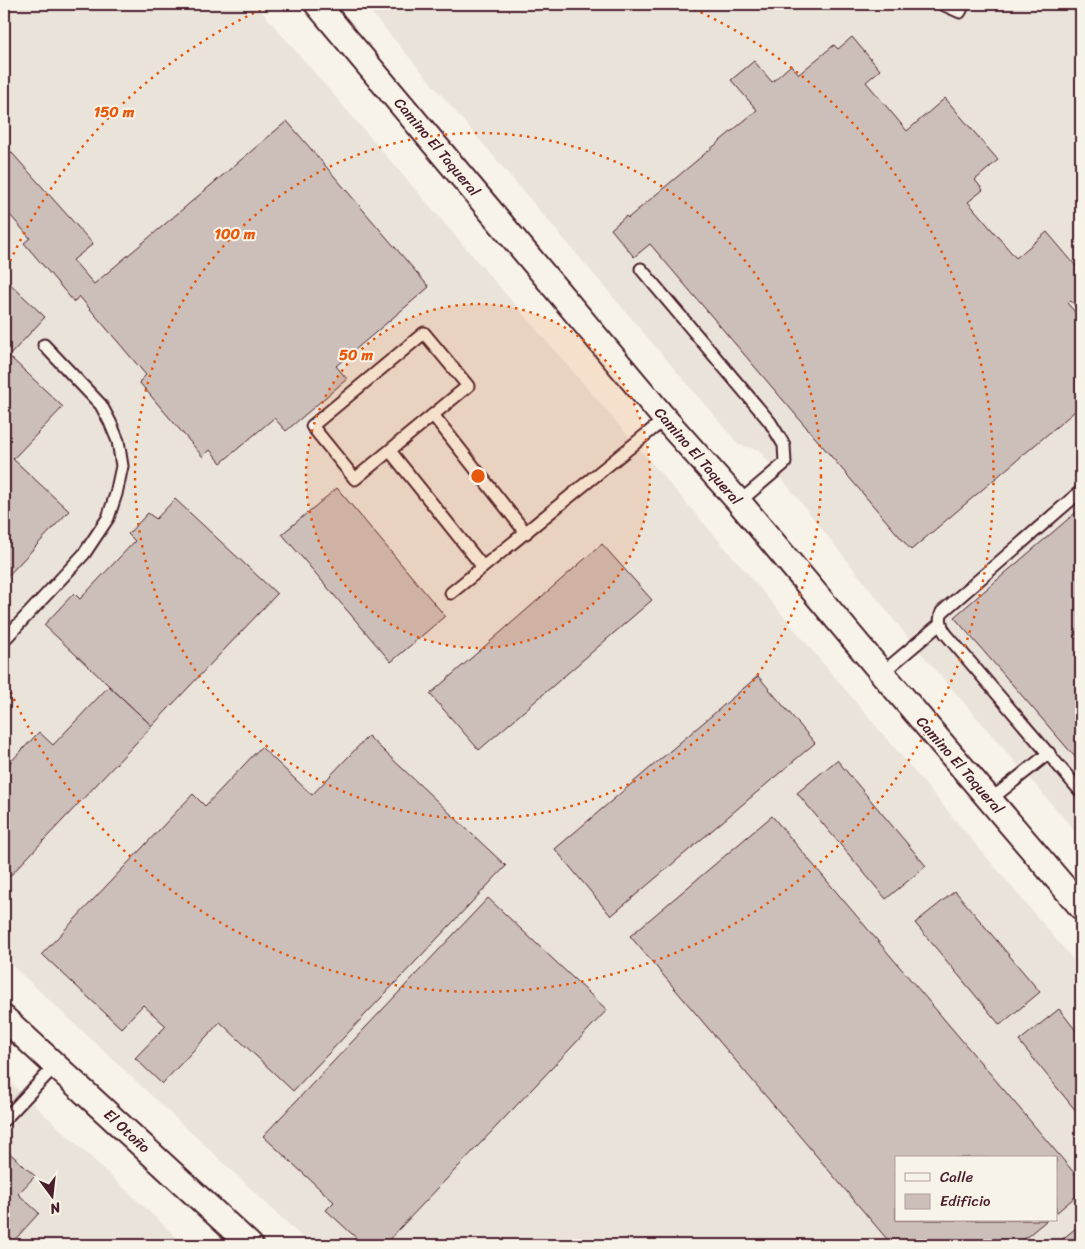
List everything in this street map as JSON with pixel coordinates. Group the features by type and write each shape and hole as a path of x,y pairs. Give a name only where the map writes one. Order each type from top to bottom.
{"street":[{"name":"Camino El Taqueral","path":"317,4 665,419 739,502 1081,907"},
{"name":"El Otoño","path":"4,1018 250,1245"}],"lane":[{"path":"942,4 960,12 964,4"},
{"path":"641,270 770,422 784,445 785,464 739,502"},
{"path":"424,333 468,386 433,415 355,479 312,426 424,333"},
{"path":"4,640 84,554 108,518 122,466 118,441 101,405 44,345"},
{"path":"433,415 526,533"},
{"path":"451,593 665,419"},
{"path":"390,451 483,567"},
{"path":"1081,491 942,612 940,616 942,628 946,634 1081,792"},
{"path":"882,673 941,623"},
{"path":"990,800 1048,754"},
{"path":"4,1120 56,1065"}],"shaded area":[{"path":"28,4 255,4 746,572 1081,969 1081,1245 310,1245 4,958 4,13"},
{"path":"364,4 1081,4 1081,838 914,645 759,450 739,445"},
{"path":"4,1077 26,1097 185,1245 4,1245"}],"building":[{"path":"852,37 880,70 866,82 907,131 945,98 998,160 975,180 983,190 968,202 1016,258 1047,232 1081,272 1081,306 1078,309 1071,301 1068,304 1081,319 1081,406 911,550 650,244 634,257 611,229 626,216 628,218 757,110 731,80 754,61 772,82 791,65 799,74 834,45 838,49"},
{"path":"287,121 429,287 336,366 347,379 286,431 274,418 221,463 210,450 203,457 139,382 146,375 79,296 74,302 24,243 30,238 4,208 4,144 93,244 73,260 94,284"},
{"path":"4,278 45,317 9,356 63,407 13,459 69,511 4,580"},
{"path":"337,488 445,616 391,662 282,534"},
{"path":"175,499 277,594 152,726 44,625 74,593 80,599 135,541 128,534 148,513 156,519"},
{"path":"1081,508 1081,764 954,617"},
{"path":"602,544 652,600 479,750 430,694"},
{"path":"758,676 815,743 611,916 555,849"},
{"path":"109,686 152,726 9,877 4,872 4,769 39,732 53,745"},
{"path":"368,736 506,866 293,1091 220,1022 162,1084 135,1058 166,1026 143,1005 121,1028 42,954 193,794 205,806 261,747 312,795"},
{"path":"837,760 926,866 886,899 797,793"},
{"path":"772,816 1081,1181 1081,1192 1058,1211 1058,1156 895,1156 895,1222 1045,1222 1017,1245 892,1245 630,936"},
{"path":"955,891 1040,992 1000,1025 915,923"},
{"path":"488,898 607,1010 384,1245 364,1245 326,1210 334,1202 263,1136"},
{"path":"1059,1009 1081,1037 1081,1117 1019,1041"},
{"path":"4,1148 35,1176 18,1194 39,1213 10,1245 4,1245"},
{"path":"1081,1224 1081,1245 1055,1245"}]}
